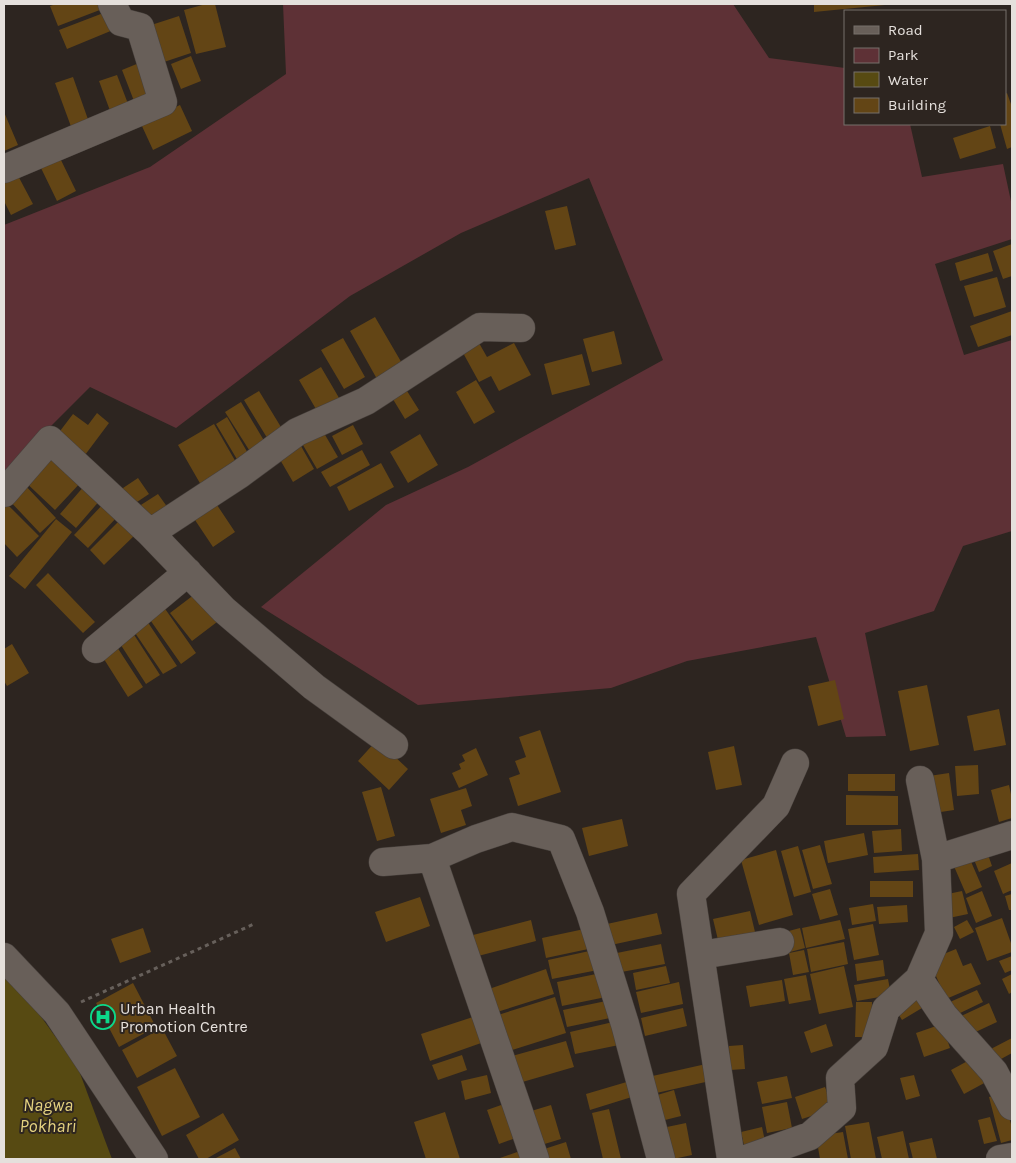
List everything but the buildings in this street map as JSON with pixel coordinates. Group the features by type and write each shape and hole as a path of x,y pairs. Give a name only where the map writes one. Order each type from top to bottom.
{"street":[{"path":"4,169 163,102 140,27 120,22 112,4"},
{"path":"150,533 240,474 297,432 366,401 480,327 521,328"},
{"path":"4,493 50,440 150,533 224,610 314,687 394,745"},
{"path":"96,649 188,572"},
{"path":"731,1159 691,894 776,806 794,763"},
{"path":"746,1159 810,1136 842,1108 840,1078 874,1047 886,1009 918,979 939,933 936,859 920,780"},
{"path":"383,862 432,858 476,839 512,827 561,839 590,912 624,1024 661,1159"},
{"path":"936,859 1012,835"},
{"path":"432,858 535,1159"},
{"path":"701,955 780,942"},
{"path":"4,957 57,1013 154,1159"},
{"path":"918,979 944,1016 994,1072 1012,1106"},
{"path":"1000,1159 1012,1157"}],"path":[{"path":"57,1013 254,924"}],"green space":[{"path":"283,4 733,4 769,58 844,68 844,125 910,125 922,177 1003,164 1012,206 1012,239 935,264 964,355 1012,340 1012,531 963,546 934,611 865,633 886,736 846,737 816,637 687,661 611,688 418,705 261,607 386,505 468,467 663,360 589,178 461,233 350,296 176,428 90,387 4,473 4,225 150,167 286,74"}],"water":[{"name":"Nagwa Pokhari","path":"4,977 34,1007 78,1068 112,1159 4,1159"}],"place":[{"name":"Urban Health Promotion Centre","path":"103,1017"}]}
